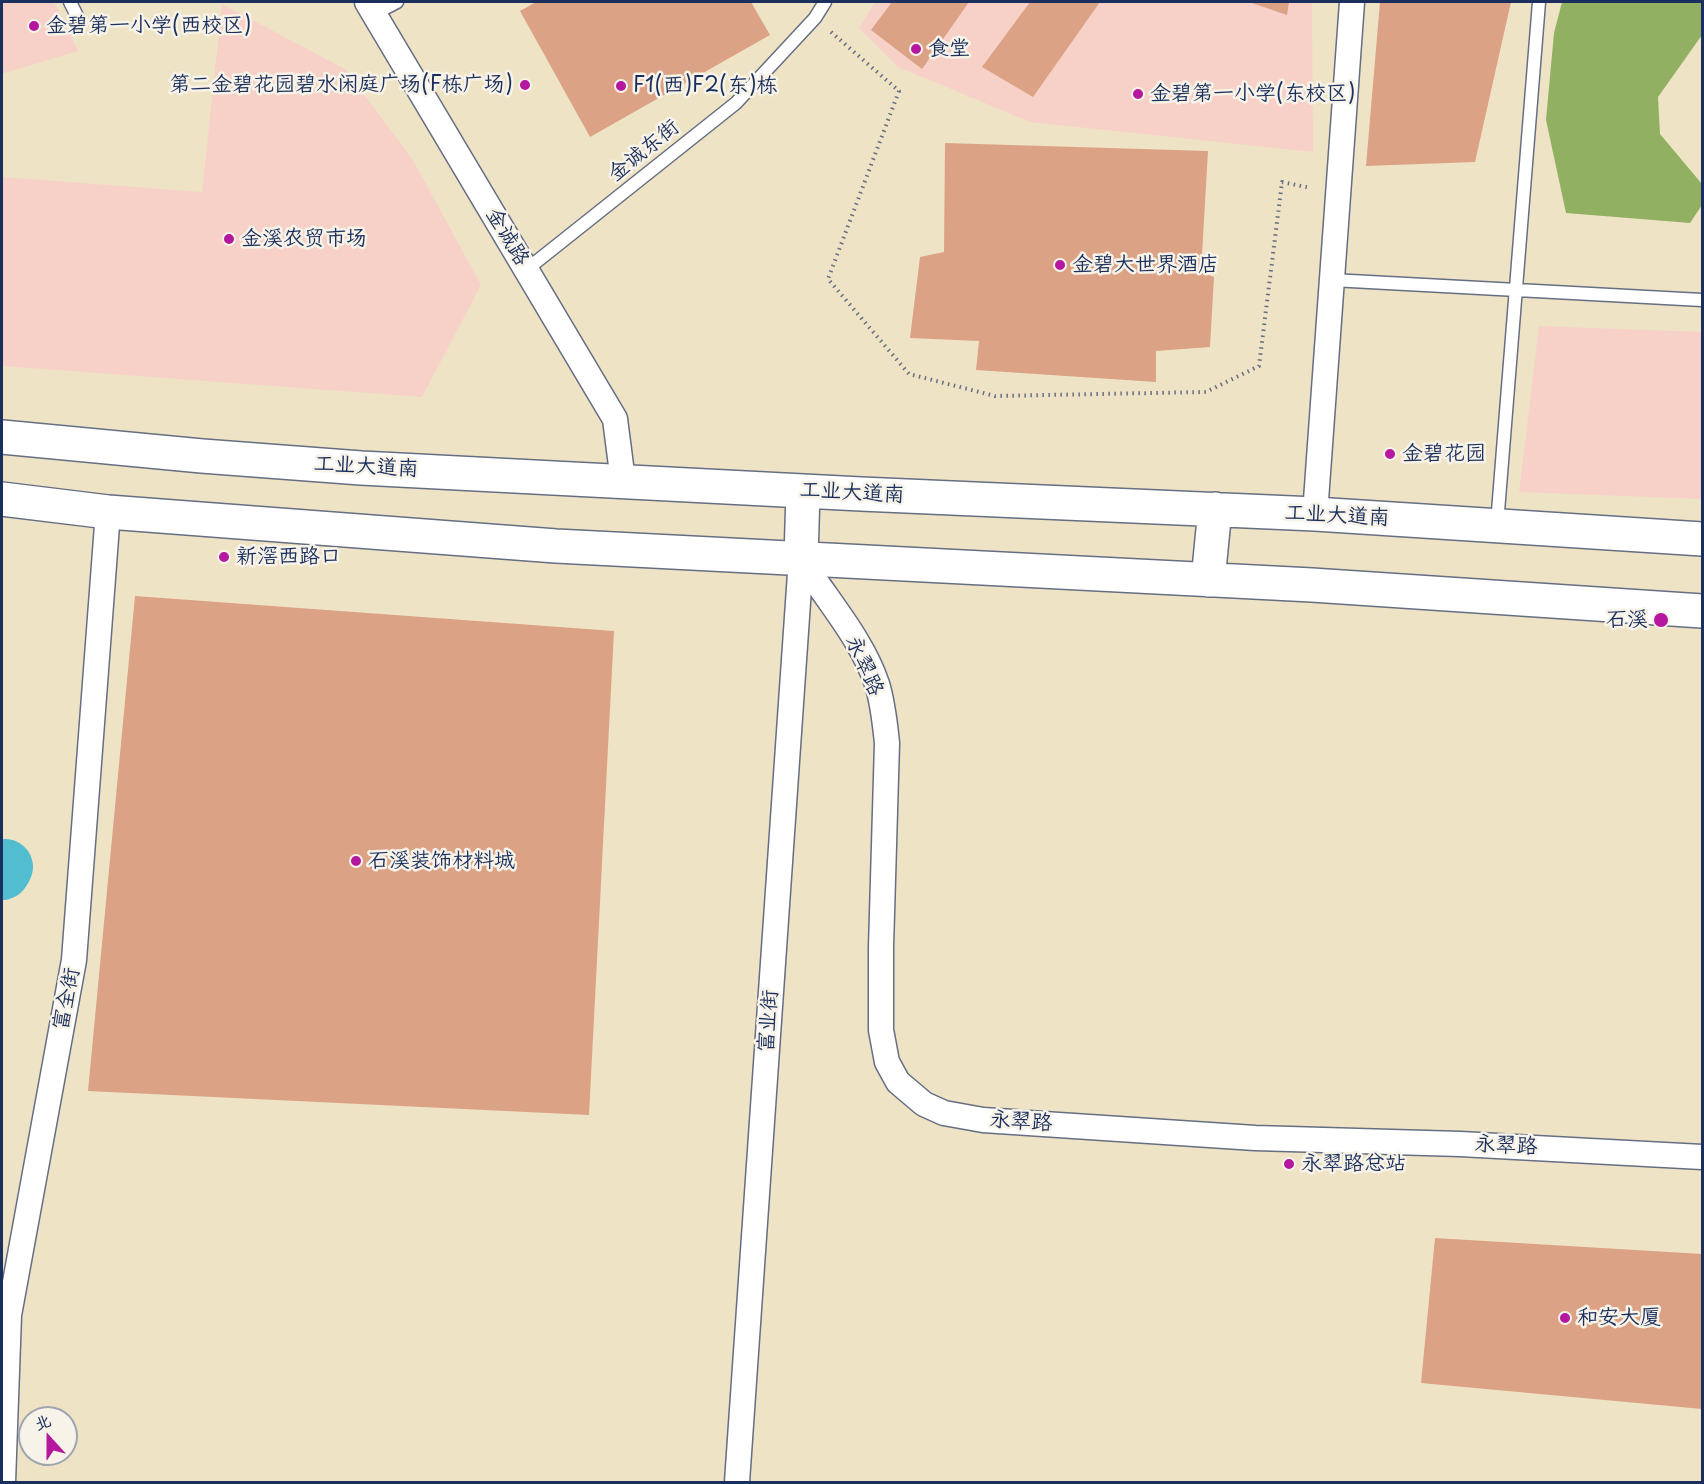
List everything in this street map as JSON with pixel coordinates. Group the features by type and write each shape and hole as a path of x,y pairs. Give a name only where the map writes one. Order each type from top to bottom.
{"main road":[{"name":"工业大道南","path":"2,437 361,468 1315,514 1702,539"},
{"path":"801,559 803,490"},
{"path":"2,499 108,512 556,546 1208,580 1702,611"},
{"path":"1208,580 1215,509"}],"street":[{"path":"1315,514 1352,2"},
{"name":"金诚路","path":"371,8 615,419 623,481"},
{"name":"富全街","path":"3,1482 5,1315 74,960 108,512"},
{"name":"永翠路","path":"801,559 860,648 876,684 884,717 887,743 881,1030 887,1062 898,1082 924,1104 944,1113 1006,1122 1255,1138 1460,1144 1702,1157"},
{"name":"富业街","path":"737,1482 801,559"}],"lane":[{"path":"70,2 80,22"},
{"path":"371,8 397,2"},
{"name":"金诚东街","path":"526,270 736,103 815,18 825,2"},
{"path":"1497,525 1539,2"},
{"path":"1332,280 1702,300"}],"path":[{"path":"815,18 899,91 828,279 909,374 995,396 1206,392 1259,366 1282,183 1338,193"}],"shaded area":[{"name":"金碧第一小学(西校区)","path":"2,2 54,2 78,51 2,74"},
{"name":"金碧第一小学(东校区)","path":"875,2 1312,2 1313,152 1030,122 898,67 859,28"},
{"name":"金溪农贸市场","path":"222,4 345,69 413,160 481,285 422,397 2,366 2,177 202,192"},
{"path":"1539,326 1702,332 1702,499 1519,492"}],"green space":[{"path":"1562,2 1702,2 1702,35 1658,97 1660,134 1702,184 1702,205 1690,223 1566,213 1546,120 1554,33"}],"building":[{"name":"F1(西)F2(东)栋","path":"536,2 751,2 770,35 590,137 520,11"},
{"name":"食堂","path":"892,2 969,2 922,69 871,30"},
{"path":"1030,2 1100,2 1033,97 982,67"},
{"path":"1249,2 1289,2 1287,15"},
{"path":"1380,2 1511,2 1475,162 1366,166"},
{"name":"金碧大世界酒店","path":"945,143 1208,151 1201,272 1214,277 1210,347 1156,351 1156,382 976,370 979,341 910,338 920,257 944,252"},
{"name":"石溪装饰材料城","path":"135,596 614,631 589,1115 88,1091"},
{"name":"和安大厦","path":"1435,1238 1702,1254 1702,1409 1421,1383"}],"waterway":[{"path":"2,872 5,867"}],"place":[{"name":"金碧第一小学(西校区)","path":"34,26"},
{"name":"食堂","path":"916,49"},
{"name":"第二金碧花园碧水闲庭广场(F栋广场)","path":"525,85"},
{"name":"F1(西)F2(东)栋","path":"621,86"},
{"name":"金碧第一小学(东校区)","path":"1138,94"},
{"name":"金溪农贸市场","path":"229,239"},
{"name":"金碧大世界酒店","path":"1060,265"},
{"name":"金碧花园","path":"1390,454"},
{"name":"新滘西路口","path":"224,557"},
{"name":"石溪","path":"1661,620"},
{"name":"石溪装饰材料城","path":"356,861"},
{"name":"永翠路总站","path":"1289,1164"},
{"name":"和安大厦","path":"1565,1318"}]}
